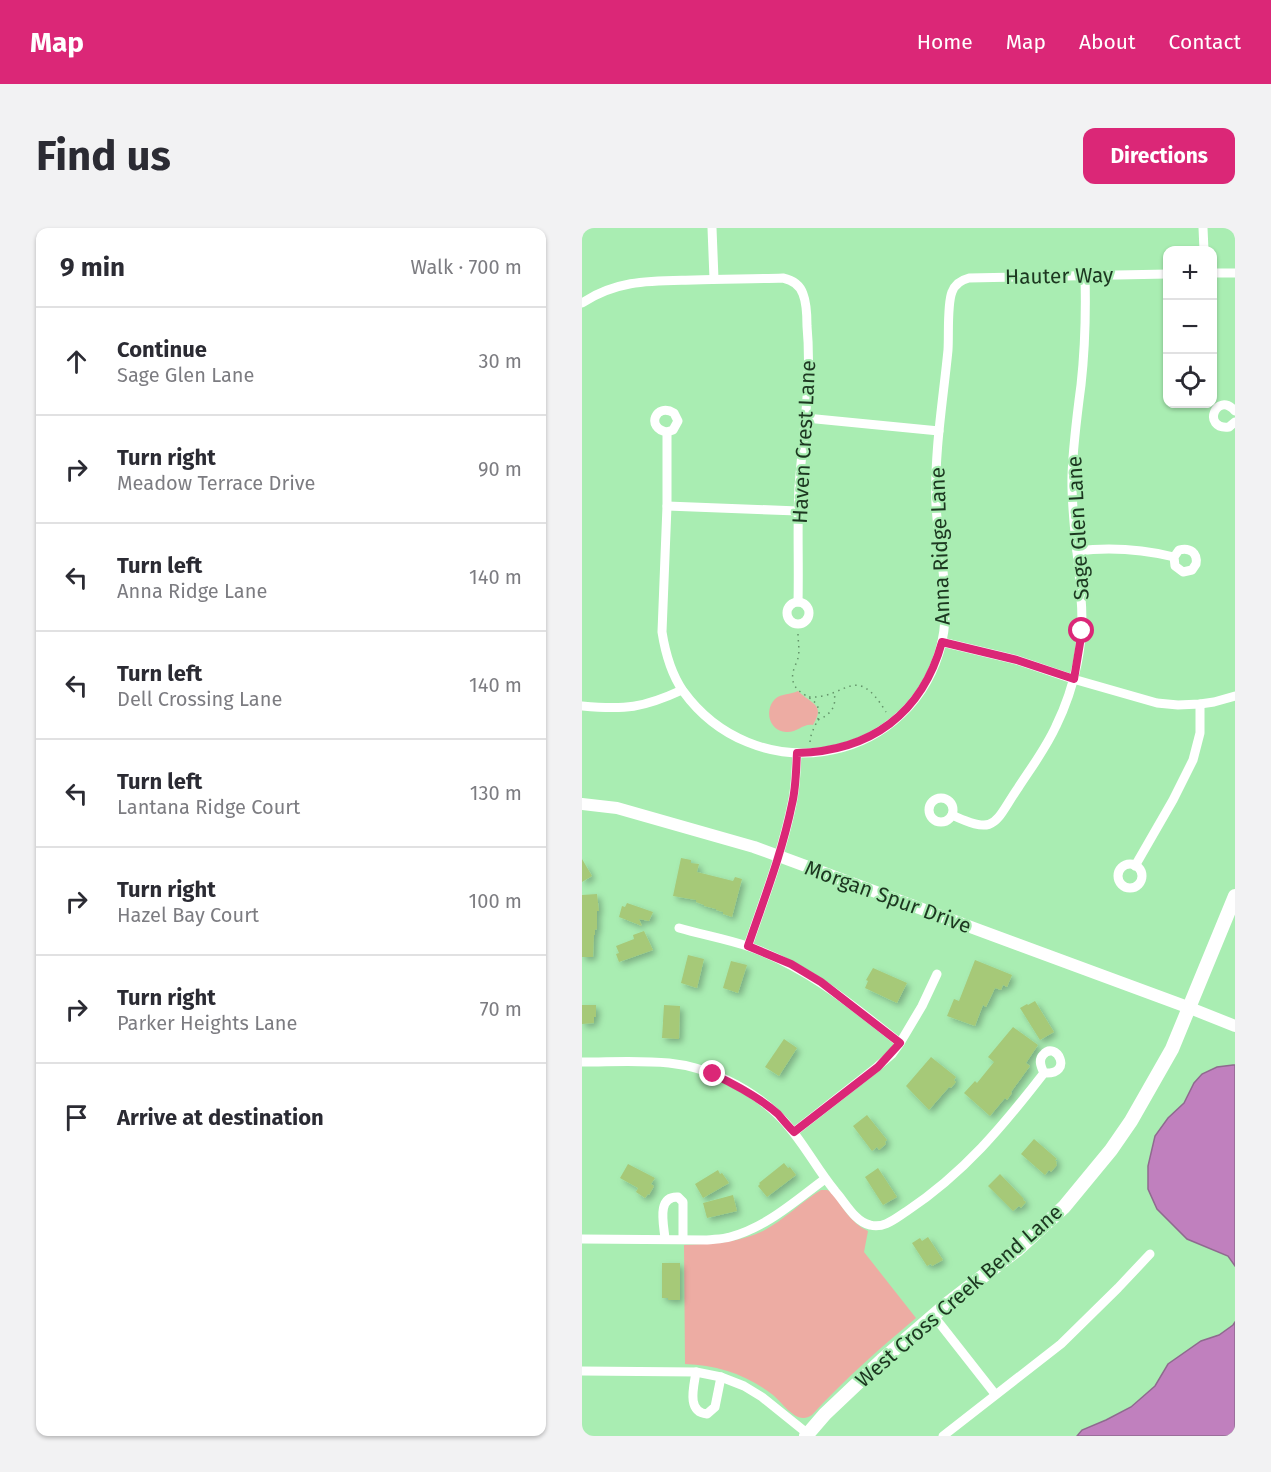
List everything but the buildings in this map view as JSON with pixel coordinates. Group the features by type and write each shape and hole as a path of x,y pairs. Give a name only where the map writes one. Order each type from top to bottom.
{"main road":[{"name":"West Cross Creek Bend Lane","path":"807,1435 833,1406 882,1360 933,1315 1017,1250 1064,1207 1111,1150 1131,1121 1168,1057 1235,896"}],"street":[{"path":"582,303 612,287 635,282 714,279 712,228"},
{"path":"1203,228 1204,246"},
{"path":"1217,273 1235,273"},
{"name":"Hauter Way","path":"954,288 960,281 969,278 1163,274"},
{"name":"Sage Glen Lane","path":"952,815 980,826 990,824 1000,816 1052,734 1074,679 1080,645 1082,599 1072,500 1072,477 1086,309 1085,276"},
{"name":"Haven Crest Lane","path":"714,279 783,278 797,284 805,298 809,367 799,489 798,602"},
{"name":"Anna Ridge Lane","path":"667,432 667,506 662,632 665,650 682,690 706,716 727,732 762,748 797,753 826,751 868,738 902,714 919,694 932,671 942,642 945,604 936,504 936,465 948,350 950,300 954,288"},
{"path":"1235,411 1229,405 1222,405 1216,409 1213,416 1215,423 1221,427 1228,428 1235,422"},
{"path":"806,418 939,431"},
{"path":"667,506 798,511"},
{"path":"1077,550 1130,549 1174,557"},
{"path":"942,642 1017,660 1157,703 1200,704 1235,696"},
{"path":"582,706 636,707 664,699 682,690"},
{"path":"1135,866 1193,760 1200,733 1200,704"},
{"path":"748,946 779,856 793,803 797,753"},
{"name":"Morgan Spur Drive","path":"582,804 617,808 754,847 1235,1026"},
{"path":"679,928 748,946 791,964 821,982 900,1043"},
{"path":"794,1132 878,1067 900,1043 922,1006 937,974"},
{"path":"582,1062 669,1063 704,1071 738,1086 778,1114 794,1132 825,1179 856,1217 872,1226 882,1226 890,1222 957,1172 1010,1118 1044,1072"},
{"path":"582,1239 728,1238 751,1231 769,1221 825,1179"},
{"path":"665,1239 663,1206 666,1199 678,1197 682,1202 683,1239"},
{"path":"943,1436 1060,1344 1150,1254"},
{"path":"933,1315 995,1394"},
{"path":"582,1371 696,1372 722,1377 762,1397 807,1435"},
{"path":"696,1372 692,1399 697,1411 702,1414 707,1414 715,1407 722,1377"}],"path":[{"path":"798,634 799,652 793,682 798,691 818,705 819,713 811,734 810,747"},
{"path":"808,697 821,697 849,686 864,687 876,696 886,712"},
{"path":"817,721 832,711 835,703 834,692"}],"shaded area":[{"path":"798,691 815,705 817,718 813,725 806,725 790,732 780,731 770,719 772,704 780,696"},
{"path":"1235,1065 1235,1266 1228,1256 1187,1239 1157,1209 1148,1189 1148,1166 1155,1136 1168,1118 1184,1103 1194,1083 1202,1074 1217,1067"},
{"path":"821,1190 832,1192 852,1219 868,1231 864,1252 916,1318 862,1365 812,1415 802,1418 791,1413 763,1388 732,1372 709,1366 685,1364 684,1245 724,1242 754,1235 778,1222"},
{"path":"1235,1322 1235,1436 1077,1436 1082,1430 1131,1407 1155,1386 1168,1364 1201,1341 1219,1335"}],"route":[{"path":"713,1074 760,1100 778,1114 794,1132 878,1067 900,1043 821,982 791,964 748,946 779,856 793,803 797,753 845,747 882,730 902,714 919,694 929,678 942,642 1017,660 1074,679 1082,631"}]}
